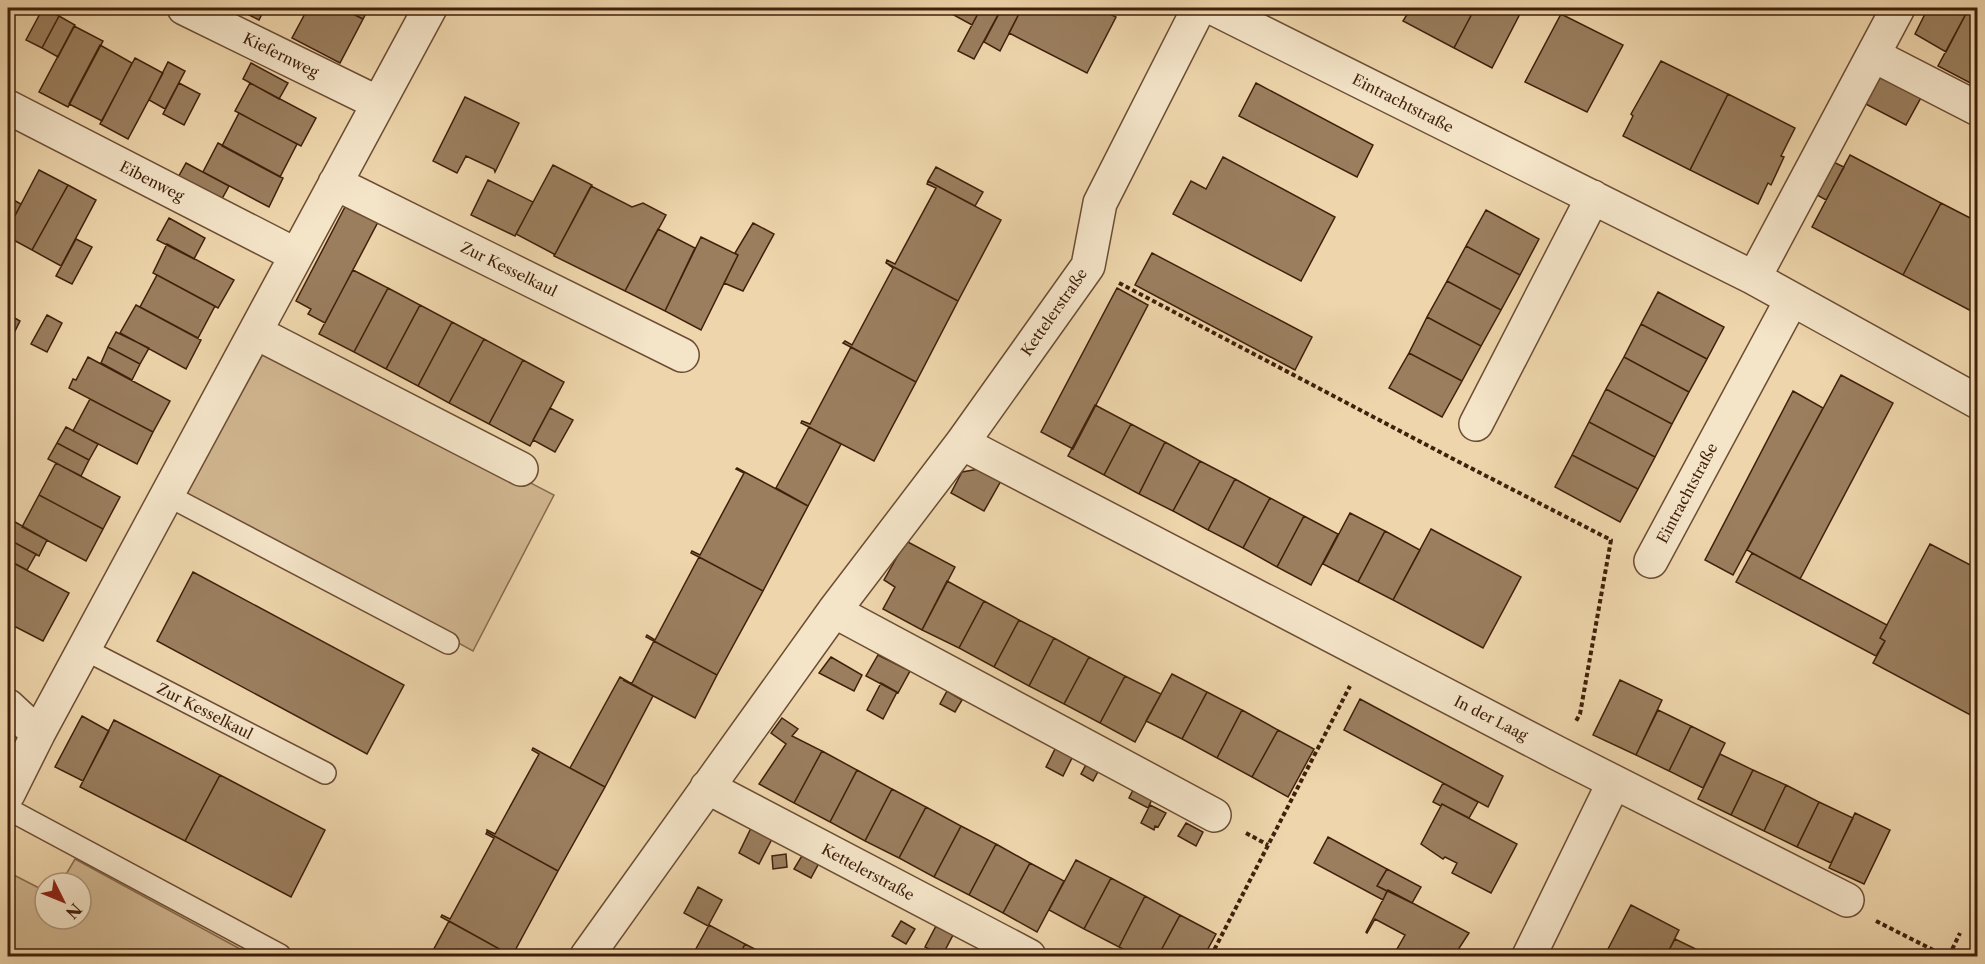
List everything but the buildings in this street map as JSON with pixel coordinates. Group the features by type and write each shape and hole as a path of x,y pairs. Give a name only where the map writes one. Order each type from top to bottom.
{"street":[{"name":"Kiefernweg","path":"184,8 378,103"},
{"path":"8,794 38,734 430,8"},
{"name":"Kettelerstraße","path":"587,957 834,611 962,443 1088,266 1100,203 1198,8"},
{"name":"Eintrachtstraße","path":"1213,8 1754,278 1977,402"},
{"path":"1754,278 1898,8"},
{"path":"1872,55 1977,109"},
{"name":"Eibenweg","path":"8,107 296,255"},
{"name":"Zur Kesselkaul","path":"335,183 682,355"},
{"path":"1476,424 1593,197"},
{"name":"Eintrachtstraße","path":"1651,561 1792,299"},
{"path":"255,332 521,469"},
{"path":"962,443 1367,654"},
{"path":"834,611 1214,815"},
{"name":"In der Laag","path":"1367,654 1847,900"},
{"path":"8,706 38,734"},
{"path":"1536,954 1614,782"},
{"name":"Kettelerstraße","path":"707,787 1029,957"}],"lane":[{"path":"167,495 448,643"},
{"name":"Zur Kesselkaul","path":"84,649 325,773"},
{"path":"8,808 280,955"}],"path":[{"path":"1088,266 1611,540 1580,714 1557,753"},
{"path":"1211,957 1367,654"},
{"path":"1847,900 1856,911 1946,957 1960,933"}],"shaded area":[{"path":"267,347 554,495 473,651 185,494"},
{"path":"75,859 253,956 8,956 8,872 33,885 33,931 93,931 93,871 68,871"}]}
